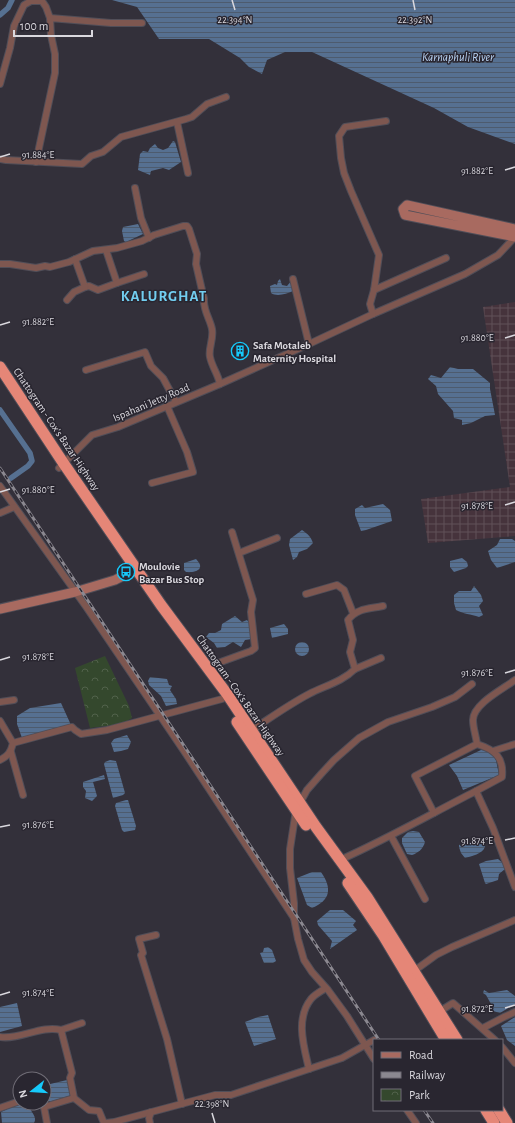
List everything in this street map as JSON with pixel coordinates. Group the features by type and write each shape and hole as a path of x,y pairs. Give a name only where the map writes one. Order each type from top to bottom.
{"highway":[{"name":"Chattogram - Cox's Bazar Highway","path":"0,367 62,466"},
{"name":"Chattogram - Cox's Bazar Highway","path":"0,378 222,699 248,732"},
{"name":"Chattogram - Cox's Bazar Highway","path":"134,570 207,667 338,869 436,1014 456,1039"},
{"name":"Chattogram - Cox's Bazar Highway","path":"298,806 367,896 414,971 436,1014 446,1039"},
{"path":"487,1111 494,1123"},
{"path":"500,1111 507,1123"}],"main road":[{"path":"515,229 407,205 403,209 405,215 515,237"},
{"path":"0,609 75,592 116,580 134,570"}],"street":[{"path":"0,84 10,48 14,26 24,5 30,1 42,1 50,18 51,36 55,54 55,72 36,162"},
{"path":"50,18 111,23 142,23"},
{"path":"0,159 82,164 91,156 103,152 120,137 154,129 192,117 207,104 226,97"},
{"path":"373,314 370,304 374,290 379,255 344,173 339,136 345,127 386,121"},
{"path":"176,122 188,173"},
{"path":"134,188 141,218 149,238"},
{"path":"0,264 36,268 44,266 50,267 94,251 117,248 154,235 187,226 197,254 196,264 204,299 203,304 212,328 213,335 210,357 214,369 219,377 220,384"},
{"name":"Ispahani Jetty Road","path":"62,466 92,435 118,427 220,384 465,274 498,255 515,237"},
{"path":"106,250 117,283"},
{"path":"374,290 446,258"},
{"path":"75,259 84,287"},
{"path":"67,300 74,292 84,287 90,286 98,290 144,274"},
{"path":"293,279 309,344"},
{"path":"86,370 145,352 151,366 163,378 176,402"},
{"path":"152,483 193,472 188,452 167,406"},
{"path":"0,486 160,715 294,918"},
{"path":"0,514 14,507"},
{"path":"207,667 251,651 255,648 251,612 253,600 232,532"},
{"path":"239,553 277,538"},
{"path":"306,594 337,585 344,590 353,613"},
{"path":"355,669 350,652 353,640 348,620 353,613 383,606"},
{"path":"248,732 309,694 341,680 355,669 381,658"},
{"path":"477,744 473,718 475,712 483,702 515,680"},
{"path":"373,1057 347,1016 304,960 298,940 290,881 290,849 298,806 307,790 322,773 359,738 388,722 432,707 455,697 472,684"},
{"path":"13,743 72,727 81,734 107,730 222,699"},
{"path":"0,702 14,700"},
{"path":"0,721 13,743 11,752 23,795"},
{"path":"340,860 391,836 502,777 503,767 493,751 477,744"},
{"path":"434,813 415,776 477,744"},
{"path":"493,751 515,744"},
{"path":"0,760 11,752"},
{"path":"476,791 493,828 515,887"},
{"path":"391,836 425,900"},
{"path":"414,971 436,955 515,920"},
{"path":"156,935 139,939 143,954 141,955 167,1038 182,1104"},
{"path":"309,1069 301,1028 302,1017 311,999 326,988"},
{"path":"436,1014 453,1003 494,1039"},
{"path":"483,1028 504,1016 515,1012"},
{"path":"0,1037 12,1037 53,1028 61,1030 82,1023"},
{"path":"61,1030 72,1072 70,1078 74,1098 89,1110 99,1111 105,1123 114,1123 215,1095 231,1095 342,1058 373,1041"},
{"path":"503,1047 514,1060"},
{"path":"52,1103 74,1098"},
{"path":"0,1108 12,1104"},
{"path":"44,1111 47,1123"},
{"path":"408,1111 416,1123"},
{"path":"150,1123 149,1118 151,1112"}],"shaded area":[{"path":"515,302 515,536 428,543 421,499 510,487 483,307"}],"green space":[{"path":"105,656 129,706 132,718 117,724 90,728 75,668"}],"water":[{"name":"Karnaphuli River","path":"112,0 515,0 515,144 468,127 434,108 312,52 285,52 267,60 262,74 249,67 240,58 209,39 159,39 137,7"},
{"path":"173,141 175,142 181,162 169,170 163,168 151,171 150,175 138,170 140,154 143,151 148,152 155,144 158,148 163,150 168,148"},
{"path":"138,224 143,234 126,242 124,241 122,231 123,227"},
{"path":"280,279 282,285 287,286 292,280 293,291 279,295 271,293 270,286 275,284 277,285"},
{"path":"450,367 458,369 473,369 490,383 495,415 485,416 471,423 462,425 462,420 454,418 453,411 438,394 436,386 428,379 431,375 441,378"},
{"path":"383,504 390,510 392,521 361,531 355,515 355,509 362,505 365,508"},
{"path":"302,530 309,536 313,543 307,549 299,552 297,557 293,560 289,545 290,539"},
{"path":"500,539 512,539 515,541 515,562 497,568 491,560 488,551 497,545"},
{"path":"462,558 467,562 468,566 454,572 450,567 450,561"},
{"path":"196,559 199,562 200,568 193,572 186,572 184,570 184,563"},
{"path":"474,586 481,595 483,601 479,606 483,615 479,617 456,610 454,603 454,595 459,591 471,591"},
{"path":"235,616 242,622 247,620 251,625 252,639 245,640 241,647 233,642 225,647 217,648 214,643 206,637 209,633 215,633 221,630 222,624"},
{"path":"284,624 288,629 288,634 272,638 270,628"},
{"path":"299,642 305,642 309,646 309,652 305,656 299,656 295,652 295,646"},
{"path":"150,677 167,679 169,685 172,686 170,690 176,699 177,704 166,706 161,696 149,685 148,681"},
{"path":"61,703 71,725 22,738 17,724 17,716 30,708"},
{"path":"127,735 131,742 128,749 114,752 111,743 114,739"},
{"path":"481,750 490,751 496,760 499,775 463,790 457,776 449,765"},
{"path":"110,760 116,761 125,793 113,798 104,764"},
{"path":"104,775 105,779 93,782 97,796 92,801 85,798 86,791 83,787 83,782"},
{"path":"128,800 136,826 135,830 124,832 122,830 115,806 116,803"},
{"path":"408,832 419,832 425,842 420,850 412,855 407,854 402,843 402,838"},
{"path":"479,840 484,843 484,849 465,858 461,853 459,845"},
{"path":"498,859 505,865 505,869 499,874 498,880 486,884 479,864"},
{"path":"312,872 321,872 327,883 328,893 323,901 312,908 307,905 297,878"},
{"path":"330,910 343,910 356,921 353,925 357,930 330,949 332,941 318,925 317,921"},
{"path":"268,947 272,950 276,961 273,963 264,963 260,953 263,952 264,948"},
{"path":"484,990 489,993 507,990 515,996 515,1004 500,1013 493,1011 490,1008 491,1004 486,995 483,993"},
{"path":"17,1003 22,1026 0,1032 0,1007"},
{"path":"268,1015 276,1039 254,1046 245,1022"},
{"path":"515,1017 515,1046 507,1040 501,1026"},
{"path":"67,1080 72,1095 52,1101 52,1084"},
{"path":"12,1107 12,1111 31,1111 35,1121 34,1123 2,1123 1,1112"}],"waterway":[{"path":"0,15 8,8 12,0"},
{"path":"0,410 30,453 32,461 28,466 11,478"}],"railway":[{"path":"0,468 378,1039"},
{"path":"425,1111 433,1123"}],"place":[{"name":"Safa Motaleb Maternity Hospital","path":"240,351"},
{"name":"Moulovie Bazar Bus Stop","path":"126,572"}],"district":[{"name":"KALURGHAT","path":"164,296"}]}
